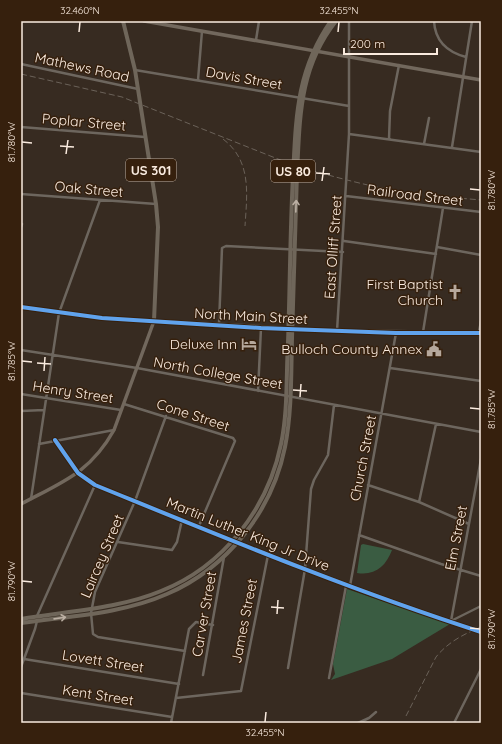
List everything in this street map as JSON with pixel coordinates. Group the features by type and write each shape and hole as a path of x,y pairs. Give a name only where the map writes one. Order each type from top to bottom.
{"main road":[{"name":"US 301","path":"123,21 135,70 156,204 158,226 154,321"},
{"name":"US 80","path":"290,329 292,250 300,98 315,50 331,21"},
{"name":"US 80","path":"315,50 336,21"},
{"name":"North Main Street","path":"154,321 337,331 480,333"},
{"path":"21,623 132,606 165,595 194,579 237,544 263,507 278,472 285,447 290,329"},
{"path":"21,619 122,603 163,590 186,580 202,568 232,542 257,508 275,467 281,443 288,396"}],"street":[{"path":"144,21 165,23 202,31 481,80"},
{"path":"256,40 259,21"},
{"name":"East Olliff Street","path":"337,331 344,241 349,134 349,21"},
{"path":"434,21 434,31 443,45 456,54 466,57"},
{"path":"452,147 472,21"},
{"path":"198,80 202,31"},
{"name":"Mathews Road","path":"21,64 138,89"},
{"path":"389,139 390,112 399,66"},
{"name":"Davis Street","path":"135,70 349,106"},
{"path":"424,144 429,118"},
{"name":"Poplar Street","path":"21,127 146,137"},
{"path":"349,134 481,152"},
{"name":"Oak Street","path":"21,194 156,204"},
{"name":"Railroad Street","path":"346,196 481,212"},
{"path":"31,499 59,313 100,200"},
{"path":"423,333 443,208"},
{"path":"344,241 436,254"},
{"path":"219,325 222,248 232,246 342,252"},
{"path":"437,247 481,255"},
{"name":"North Main Street","path":"21,307 102,318 154,321"},
{"path":"21,504 78,473 98,456 114,430 154,321"},
{"path":"480,333 481,321"},
{"path":"258,391 261,328"},
{"name":"Church Street","path":"329,678 359,535 396,333"},
{"name":"North College Street","path":"21,350 137,368 481,432"},
{"path":"390,368 481,381"},
{"name":"Henry Street","path":"21,394 122,410"},
{"name":"Cone Street","path":"124,404 233,438 235,441 199,526"},
{"path":"288,668 305,569 311,488 328,455 334,405"},
{"path":"21,412 44,410"},
{"name":"Laircey Street","path":"166,416 135,501 95,592 91,613 93,634 98,637 185,651"},
{"path":"419,502 436,424"},
{"path":"39,444 114,430"},
{"name":"Martin Luther King Jr Drive","path":"55,440 78,473 95,484 268,556 348,586 481,632"},
{"name":"Elm Street","path":"450,621 481,459"},
{"path":"21,667 38,616 95,484"},
{"path":"368,486 419,502 469,524"},
{"path":"118,542 172,550 177,542 182,520"},
{"path":"359,535 481,576"},
{"name":"Carver Street","path":"203,675 224,556"},
{"name":"James Street","path":"176,698 241,691 268,556"},
{"path":"450,621 481,606"},
{"path":"171,723 189,629 192,625 199,622 213,625"},
{"name":"Lovett Street","path":"24,659 178,684"},
{"path":"454,723 481,669"},
{"name":"Kent Street","path":"21,693 172,717"},
{"path":"358,723 369,718 376,712"}],"green space":[{"path":"363,544 392,550 387,561 379,569 363,574 357,573 361,545"},
{"path":"347,589 450,624 392,659 331,680 335,674 333,664"}],"railway":[{"path":"21,74 122,97 293,165 324,174 400,192 481,200"},
{"path":"223,139 239,157 246,179 247,190 245,226"},
{"path":"406,716 436,657 457,639 481,627"}],"cycle path":[{"path":"21,307 102,318 261,328 396,333 481,333"},
{"path":"55,440 78,473 95,485 335,581 481,632"}],"place":[{"name":"First Baptist Church","path":"455,292"},
{"name":"Deluxe Inn","path":"249,344"},
{"name":"Bulloch County Annex","path":"434,349"}]}
